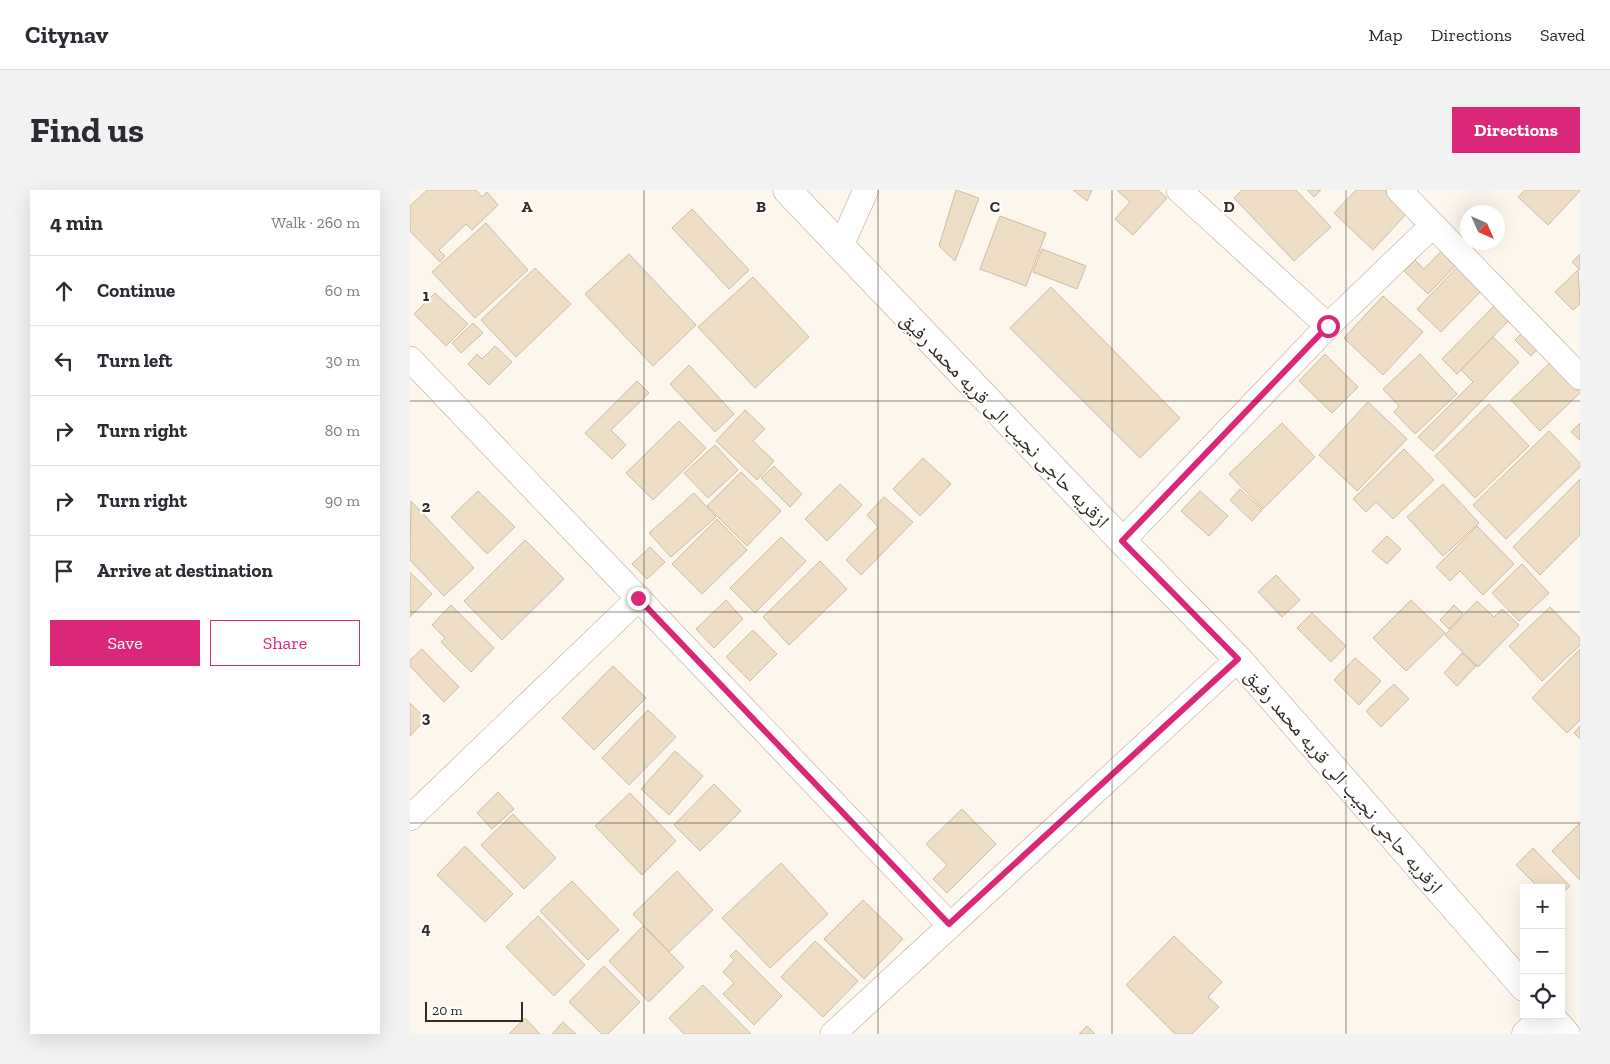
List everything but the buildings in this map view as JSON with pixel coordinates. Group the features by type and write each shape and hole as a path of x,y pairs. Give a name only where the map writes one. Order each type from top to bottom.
{"street":[{"name":"ازقریه حاجی نجیب الی قریه محمد رفیق","path":"786,190 1122,541 1238,659 1520,981"},
{"path":"840,248 866,190"},
{"path":"1179,190 1328,326"},
{"path":"1399,190 1580,377"},
{"path":"1122,541 1328,326 1433,225"},
{"path":"410,359 949,924"},
{"path":"410,818 638,598"},
{"path":"833,1034 949,924 1238,659"},
{"path":"1526,1034 1543,1019"},
{"path":"1551,1019 1566,1034"}],"route":[{"path":"638,598 949,924 1238,659 1122,541 1328,326"}]}
